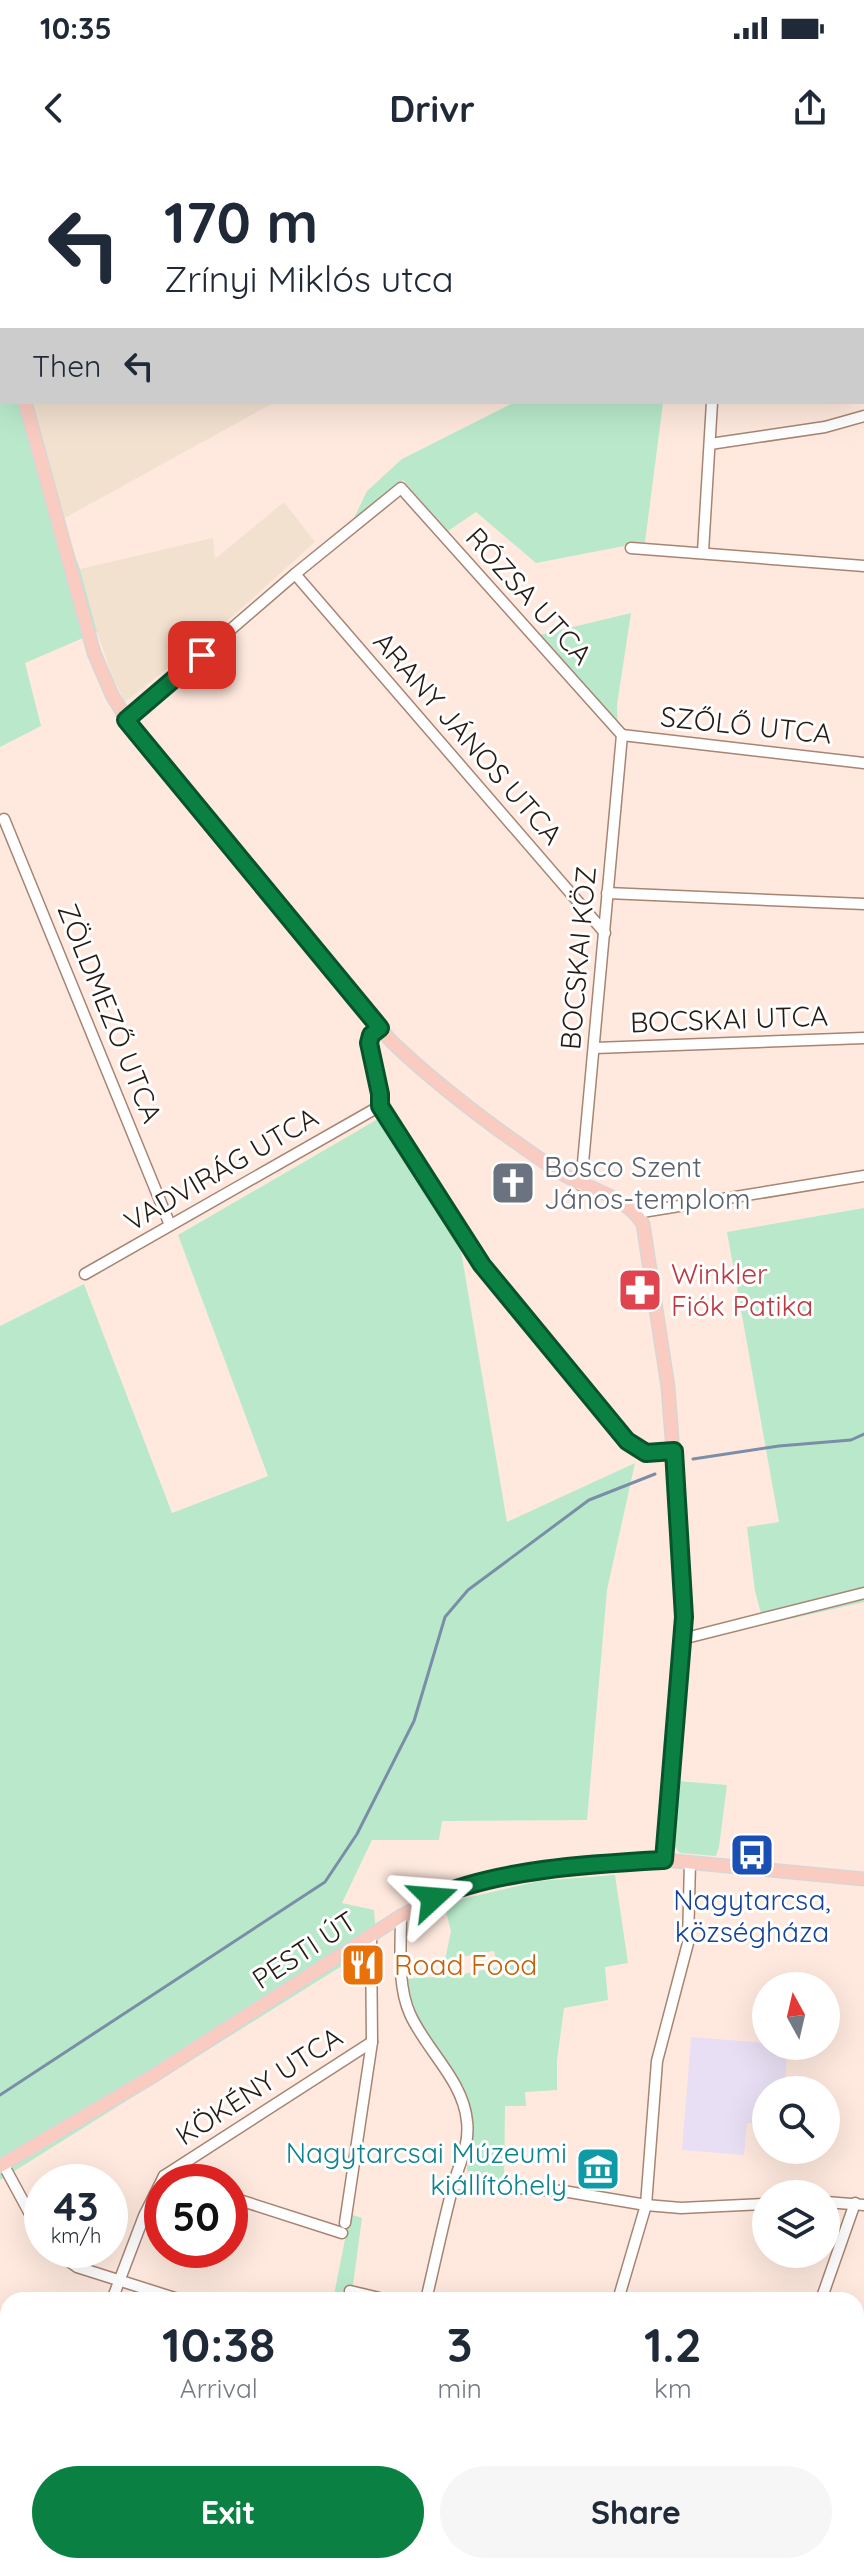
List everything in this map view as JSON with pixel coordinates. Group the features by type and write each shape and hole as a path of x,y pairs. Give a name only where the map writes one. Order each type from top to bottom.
{"main road":[{"path":"26,404 100,671 126,720 380,1028 432,1080 581,1185 622,1202 636,1213 643,1224 668,1387 684,1593 664,1860"},
{"name":"PESTI ÚT","path":"2,2165 153,2076 401,1916 456,1887 561,1869 664,1860 864,1879"}],"street":[{"path":"703,552 712,404"},
{"path":"710,444 825,427 864,416"},
{"name":"RÓZSA UTCA","path":"295,574 401,488 622,735"},
{"path":"631,548 864,566"},
{"path":"126,720 295,574"},
{"name":"ARANY JÁNOS UTCA","path":"295,574 605,933"},
{"name":"SZŐLŐ UTCA","path":"622,735 864,763"},
{"name":"BOCSKAI KÖZ","path":"581,1185 622,735"},
{"name":"ZÖLDMEZŐ UTCA","path":"4,819 170,1225"},
{"path":"607,893 864,904"},
{"path":"380,1028 371,1035 369,1043 380,1106 482,1265 627,1441 646,1453 674,1454"},
{"name":"BOCSKAI UTCA","path":"595,1048 864,1038"},
{"name":"VADVIRÁG UTCA","path":"85,1274 380,1106"},
{"path":"636,1213 864,1176"},
{"path":"682,1639 864,1593"},
{"path":"620,2292 646,2205 657,2061 688,1943 690,1862"},
{"path":"401,1916 402,1982 409,2012 462,2099 467,2119 468,2142 454,2184 428,2292"},
{"path":"248,2202 343,2228 372,2042 371,1935"},
{"name":"KÖKÉNY UTCA","path":"183,2164 372,2042"},
{"path":"2,2165 24,2204"},
{"path":"454,2184 563,2191 681,2208 752,2205"},
{"path":"824,2292 860,2204 840,2203"},
{"name":"KÖKÉNY UTCA","path":"115,2292 144,2216"},
{"path":"80,2268 156,2292"},
{"path":"350,2291 354,2292"}],"shaded area":[{"path":"29,404 271,404 61,520"},
{"path":"284,502 315,542 234,615 125,702 97,632 80,569 213,538 215,559"},
{"path":"691,2037 752,2042 752,2060 787,2060 785,2076 752,2076 752,2124 747,2123 744,2155 682,2150"}],"green space":[{"path":"0,404 29,404 97,632 25,663 41,726 0,747"},
{"path":"511,404 663,404 645,542 536,563 476,512 448,531 403,480 353,520 367,491 402,459"},
{"path":"631,613 617,705 618,732 535,636"},
{"path":"378,1119 461,1251 507,1522 635,1463 607,1590 587,1820 442,1821 439,1840 372,1840 342,1903 374,1910 377,1944 0,2180 0,1326 84,1284 172,1513 268,1476 178,1235"},
{"path":"864,1208 864,1602 764,1625 755,1591 747,1527 779,1522 727,1232"},
{"path":"677,1781 727,1785 716,1856 680,1853 672,1844"},
{"path":"615,1875 628,1963 605,1967 608,2000 564,2008 557,2060 557,2090 525,2092 526,2106 505,2106 504,2184 470,2182 466,2107 410,2010 406,1979 459,1975 498,1967 494,1951 445,1960 451,1931 445,1908 454,1901 539,1881"},
{"path":"350,2214 362,2218 352,2292 335,2292"}],"waterway":[{"path":"693,1459 779,1446 851,1440 864,1434"},
{"path":"0,2095 325,1882 357,1834 414,1721 445,1617 468,1590 589,1500 655,1474"}],"place":[{"name":"Bosco Szent János-templom","path":"513,1183"},
{"name":"Winkler Fiók Patika","path":"640,1290"},
{"name":"Nagytarcsa, községháza","path":"752,1855"},
{"name":"Road Food","path":"363,1965"},
{"name":"Nagytarcsai Múzeumi kiállítóhely","path":"598,2169"}],"route":[{"path":"202,655 126,720 380,1028 371,1035 369,1043 380,1106 482,1265 627,1441 646,1453 674,1451 684,1617 664,1860 612,1863 503,1878 456,1887 433,1898"}]}
